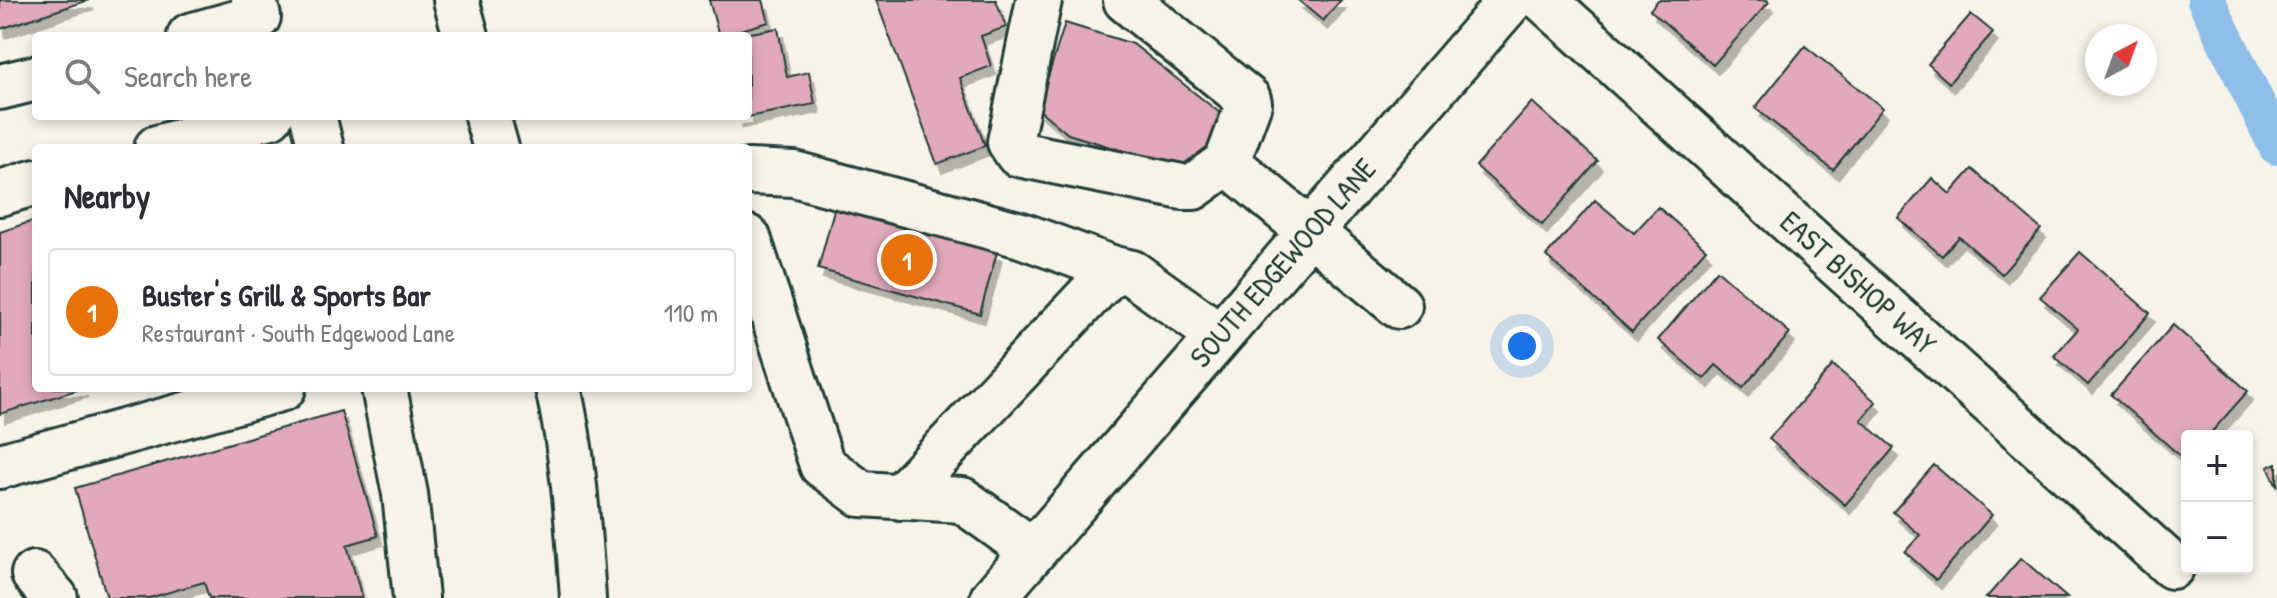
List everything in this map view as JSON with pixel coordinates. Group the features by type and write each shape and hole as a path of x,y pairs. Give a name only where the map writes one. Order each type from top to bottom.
{"street":[{"path":"456,0 465,32"},
{"path":"1039,0 1010,142 1018,154 1193,187 1227,162 1248,99 1126,0"},
{"name":"SOUTH EDGEWOOD LANE","path":"993,598 1511,0"},
{"name":"EAST BISHOP WAY","path":"1544,0 2172,566"},
{"path":"205,32 258,18"},
{"path":"0,87 32,79"},
{"path":"171,144 256,120"},
{"path":"314,120 320,144"},
{"path":"488,120 495,144"},
{"path":"1227,162 1399,306"},
{"path":"752,172 794,174 1021,235 1132,273 1220,336"},
{"path":"0,193 32,183"},
{"path":"752,250 822,465 861,494 962,500 1033,551"},
{"path":"900,497 1114,269"},
{"path":"0,466 268,392"},
{"path":"385,392 405,494 416,598"},
{"path":"559,392 575,486 583,598"}],"building":[{"path":"0,0 89,0 0,29"},
{"path":"709,0 763,0 769,22 733,32 718,32"},
{"path":"876,0 996,0 1006,27 981,36 991,66 960,78 985,146 937,164"},
{"path":"1298,0 1341,0 1323,21"},
{"path":"1658,0 1769,2 1713,65 1650,10"},
{"path":"1971,14 1993,32 1949,83 1928,64"},
{"path":"1065,23 1133,44 1220,113 1209,145 1189,171 1068,134 1038,109"},
{"path":"778,28 787,77 809,72 815,104 752,116 752,33"},
{"path":"1805,46 1883,108 1833,170 1755,108"},
{"path":"1532,102 1598,161 1542,225 1476,166"},
{"path":"1972,169 2041,229 2002,274 1959,237 1942,256 1898,218 1932,178 1950,194"},
{"path":"1595,200 1634,233 1658,207 1706,249 1632,332 1546,256"},
{"path":"835,206 997,252 980,314 818,269"},
{"path":"32,221 32,392 70,392 0,414 0,232"},
{"path":"2080,252 2150,313 2088,385 2054,356 2078,329 2040,297"},
{"path":"1717,270 1790,333 1743,388 1716,365 1704,379 1658,340"},
{"path":"2173,325 2248,391 2213,430 2181,430 2181,457 2111,395"},
{"path":"1833,365 1876,402 1861,420 1894,448 1845,505 1769,439"},
{"path":"341,411 378,536 347,545 362,598 209,598 204,582 149,598 107,598 75,488"},
{"path":"2277,463 2277,486 2268,467"},
{"path":"1934,465 1992,515 1936,580 1905,552 1920,535 1893,512"},
{"path":"2021,558 2067,598 1986,598"}],"waterway":[{"path":"2206,0 2277,146"}],"place":[{"name":"Buster's Grill & Sports Bar","path":"907,260"}]}
